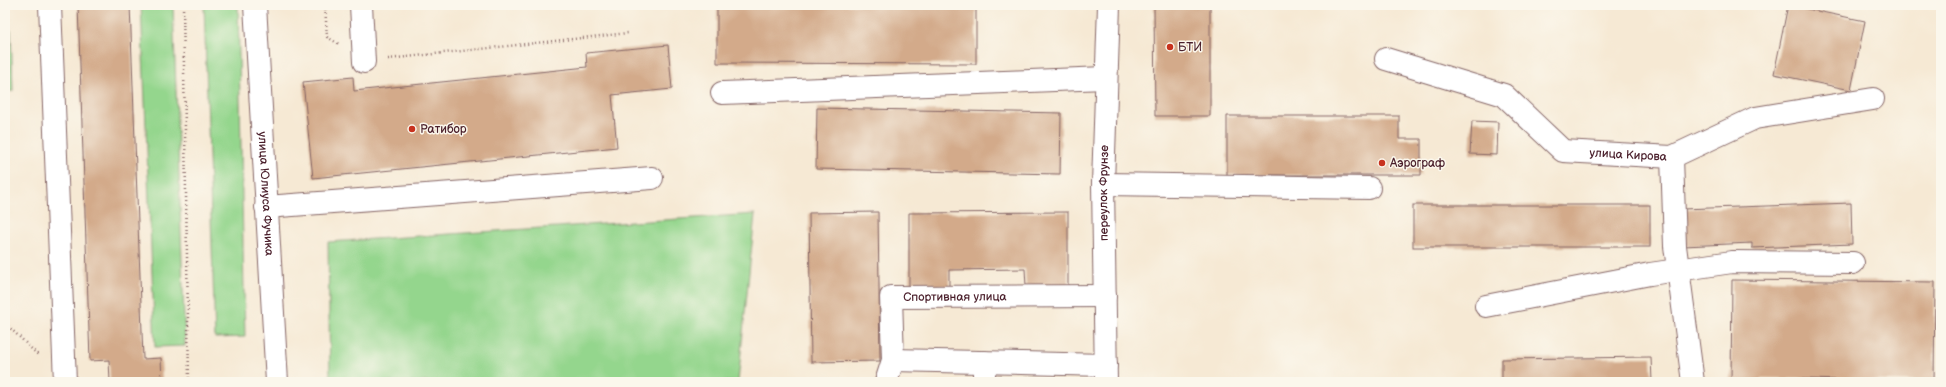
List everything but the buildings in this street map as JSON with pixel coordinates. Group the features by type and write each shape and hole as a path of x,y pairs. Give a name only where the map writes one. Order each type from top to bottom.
{"street":[{"path":"50,5 65,382"},
{"name":"улица Юлиуса Фучика","path":"254,5 276,382"},
{"path":"361,5 364,62"},
{"name":"переулок Фрунзе","path":"1106,373 1103,184 1105,78 1109,5"},
{"name":"улица Кирова","path":"1386,59 1504,95 1563,151 1672,157 1675,246 1694,382"},
{"path":"722,93 1105,78"},
{"path":"1672,157 1755,118 1873,99"},
{"path":"266,207 652,178"},
{"path":"1103,184 1369,188"},
{"path":"1486,306 1650,274 1732,262 1853,263"},
{"name":"Спортивная улица","path":"886,382 894,360 891,297 1105,296"},
{"path":"894,360 984,372 1106,373"}],"path":[{"path":"183,5 189,382"},
{"path":"364,62 628,33"},
{"path":"5,323 42,360"}],"green space":[{"path":"141,5 173,5 185,346 155,347"},
{"path":"204,5 238,5 245,337 215,338"},
{"path":"5,30 11,30 13,91 5,92"},
{"path":"755,214 738,382 330,382 328,242"}],"place":[{"name":"БТИ","path":"1170,47"},
{"name":"Ратибор","path":"412,129"},
{"name":"Аэрограф","path":"1382,163"}]}
